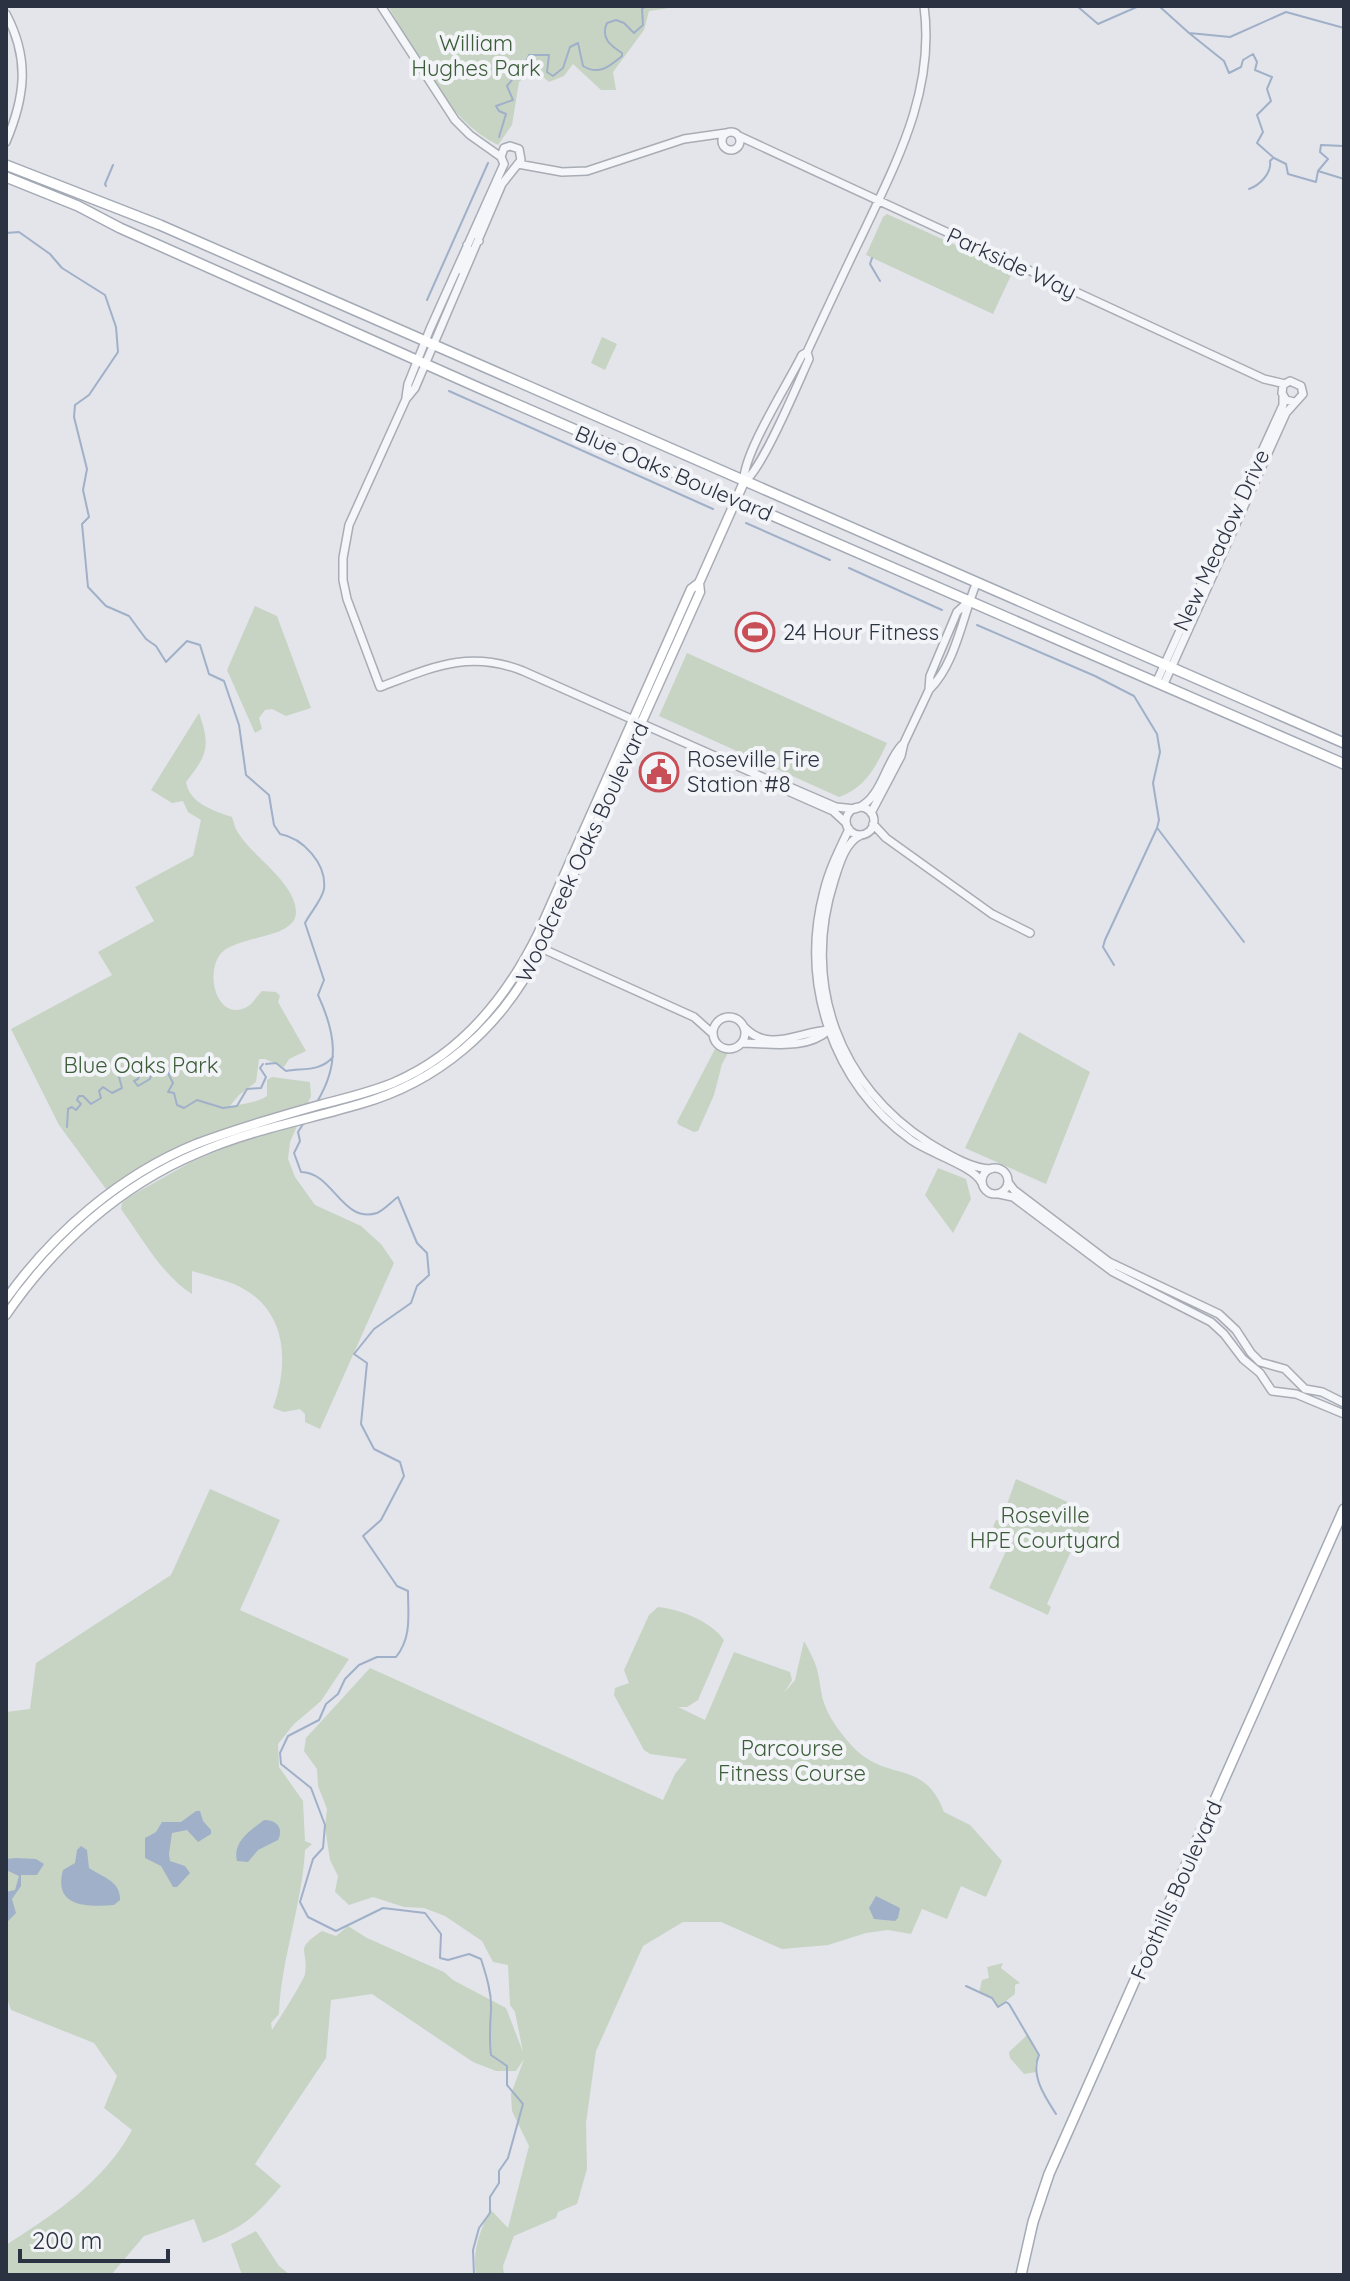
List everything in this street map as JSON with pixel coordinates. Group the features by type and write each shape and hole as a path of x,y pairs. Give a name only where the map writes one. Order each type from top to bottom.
{"main road":[{"name":"Blue Oaks Boulevard","path":"6,165 160,225 1344,743"},
{"name":"Blue Oaks Boulevard","path":"6,177 1344,764"},
{"name":"Woodcreek Oaks Boulevard","path":"6,1315 64,1245 101,1212 153,1176 187,1157 222,1143 393,1093 454,1058 504,1009 525,980 691,589 699,583 744,482"},
{"name":"Woodcreek Oaks Boulevard","path":"6,1299 55,1240 95,1205 131,1180 196,1144 243,1126 390,1084 417,1071 447,1051 494,1007 537,946"},
{"name":"Foothills Boulevard","path":"1021,2275 1048,2176 1344,1509"}],"street":[{"path":"381,6 455,120 470,135 517,165 562,172 587,171 675,142 708,136 733,132 739,136 739,147 729,151 722,143 708,136"},
{"name":"Woodcreek Oaks Boulevard","path":"744,482 752,476 779,424 809,359 807,352 906,140 917,106 927,44 924,6"},
{"path":"6,14 19,47 23,77 20,108 6,142"},
{"path":"722,143 726,133"},
{"name":"Parkside Way","path":"739,136 1264,379 1285,384"},
{"path":"538,167 513,146 503,156 430,343 408,384 406,399 349,525 343,580 347,599 380,687 443,664 486,660 511,666 787,788 836,807 871,813"},
{"name":"Parkside Way","path":"739,147 759,147"},
{"path":"430,343 456,296 502,184 522,158 521,152"},
{"path":"479,242 478,233 490,193"},
{"path":"456,296 457,281 469,252 467,244"},
{"name":"Parkside Way","path":"1264,379 1282,395"},
{"path":"1294,381 1301,386 1303,394 1294,402 1282,395 1285,384 1294,381"},
{"name":"New Meadow Drive","path":"1160,685 1283,405 1282,395"},
{"name":"New Meadow Drive","path":"1168,667 1255,478 1294,402"},
{"path":"976,584 967,615 939,680 929,690 901,756 871,813 873,824 886,838 992,914 1030,933"},
{"path":"929,690 930,676 957,612 969,601"},
{"path":"904,743 895,753 874,795 849,813 848,826 828,875 816,932 817,978 850,1074 887,1120 926,1150 971,1170 989,1193 1013,1197 1093,1260 1202,1316"},
{"path":"787,788 833,811 863,835 886,838"},
{"path":"873,824 863,835 851,841 835,877 826,912 823,965 832,1029 860,1078 903,1123 940,1149 979,1167 1003,1171 1014,1190 1109,1262 1210,1309 1229,1321 1256,1359 1288,1370 1305,1389 1322,1392 1344,1403"},
{"path":"537,946 694,1017 713,1034 716,1042 727,1048 742,1043 787,1045 812,1039 832,1029"},
{"path":"694,1017 736,1018 753,1036 767,1040 801,1037 832,1029"},
{"path":"713,1034 720,1020"},
{"path":"742,1043 744,1027"},
{"path":"982,1183 984,1174 991,1169"},
{"path":"999,1194 1008,1182"},
{"path":"1149,1290 1185,1302 1190,1300"},
{"path":"1190,1300 1190,1306 1224,1334 1238,1354 1260,1373 1275,1393 1296,1394 1344,1414"},
{"path":"1268,1386 1269,1374 1279,1368"},
{"path":"1284,1393 1291,1388 1293,1378"}],"green space":[{"name":"William Hughes Park","path":"388,6 683,6 649,11 644,30 613,72 616,90 601,90 573,64 564,76 549,82 534,69 519,82 512,125 498,145 480,134 448,103"},
{"path":"887,214 1013,271 993,314 866,255"},
{"path":"602,337 617,344 605,370 591,363"},
{"path":"255,606 277,616 311,708 286,716 272,709 265,710 259,718 262,729 255,733 227,670"},
{"path":"687,653 887,743 874,768 856,788 839,797 659,716"},
{"name":"Blue Oaks Park","path":"199,713 205,734 205,750 199,765 186,782 188,789 203,805 232,817 245,843 282,881 294,902 296,913 293,922 285,928 226,949 215,966 215,987 223,1005 240,1010 250,1005 262,991 276,992 280,996 278,1002 306,1051 289,1059 284,1067 259,1059 256,1082 229,1107 267,1096 267,1080 272,1077 310,1082 311,1096 307,1105 242,1123 189,1144 106,1189 59,1125 11,1029 112,975 98,952 154,921 135,887 193,856 201,820 188,812 183,801 172,803 151,790"},
{"path":"1019,1032 1090,1072 1046,1184 965,1148"},
{"path":"716,1047 729,1051 722,1064 714,1095 698,1131 694,1132 677,1122"},
{"path":"297,1126 290,1142 288,1159 295,1177 315,1205 361,1226 381,1244 394,1263 320,1429 305,1422 305,1414 300,1409 284,1412 273,1408 282,1372 282,1354 280,1337 265,1306 234,1284 192,1271 192,1294 171,1277 121,1209 122,1203 129,1197 191,1162 237,1143"},
{"path":"938,1168 966,1179 971,1199 953,1233 925,1195"},
{"name":"Roseville HPE Courtyard","path":"1016,1479 1088,1511 1082,1524 1090,1527 1084,1541 1077,1538 1047,1604 1051,1607 1048,1615 989,1588 1013,1536 993,1527 996,1520 1001,1521"},
{"name":"Parcourse Fitness Course","path":"210,1489 280,1520 240,1610 349,1659 321,1701 294,1724 278,1744 279,1767 303,1801 305,1841 312,1844 305,1850 300,1892 283,1973 279,2014 271,2023 272,2030 304,1978 305,1946 322,1931 336,1936 348,1926 367,1938 444,1972 506,2008 523,2052 515,2012 510,2005 508,1965 493,1962 482,1941 445,1916 424,1908 404,1907 373,1897 349,1905 335,1892 338,1876 330,1860 325,1828 327,1809 318,1786 317,1769 304,1751 306,1738 370,1668 663,1800 675,1774 687,1759 650,1754 644,1750 614,1695 615,1688 629,1683 624,1670 649,1615 658,1607 695,1618 719,1633 724,1640 698,1700 687,1707 678,1707 705,1720 734,1652 790,1672 792,1680 784,1693 795,1680 804,1641 816,1665 828,1713 853,1747 879,1765 926,1784 936,1795 944,1812 970,1825 1002,1861 986,1897 961,1886 947,1919 922,1909 911,1934 888,1930 866,1933 828,1945 782,1949 721,1922 683,1922 643,1946 596,2051 586,2123 587,2169 577,2204 558,2212 556,2218 514,2236 503,2266 504,2275 476,2275 475,2257 490,2209 508,2228 529,2146 512,2111 511,2094 524,2059 516,2071 496,2071 473,2062 372,1994 331,2000 326,2058 255,2164 281,2186 247,2221 203,2243 194,2219 144,2236 111,2275 6,2275 6,2245 59,2209 93,2181 132,2130 104,2108 117,2076 94,2043 11,2010 6,1996 6,1712 30,1709 36,1663 171,1575"},
{"path":"1003,1963 1001,1968 1020,1983 1015,1985 1015,1994 998,2007 992,1998 979,1993 982,1980 989,1978 987,1967"},
{"path":"1027,2035 1039,2055 1036,2072 1024,2074 1010,2058 1009,2052"},
{"path":"256,2231 279,2266 290,2275 242,2275 231,2244"}],"water":[{"path":"200,1811 211,1834 198,1842 187,1830 172,1833 170,1861 185,1866 190,1873 177,1887 173,1887 161,1866 145,1858 145,1838 156,1832 162,1822 181,1822"},
{"path":"264,1820 273,1821 278,1826 278,1840 258,1850 248,1862 237,1861 240,1842"},
{"path":"81,1846 87,1850 89,1868 110,1880 117,1888 120,1900 114,1905 83,1905 67,1898 63,1891 63,1870 75,1863 77,1850"},
{"path":"6,1859 36,1859 44,1864 37,1875 21,1875 21,1886 12,1899 16,1913 6,1923 6,1892 15,1890 19,1876 6,1870"},
{"path":"876,1896 900,1908 895,1921 874,1919 869,1908"}],"waterway":[{"path":"499,137 506,114 496,106 513,100 507,86 529,55 549,55 547,72 553,76 563,68 570,47 578,43 583,66 594,70 604,68 622,56 606,37 607,23 616,20 634,33 643,25 642,9 646,6"},
{"path":"672,6 677,6"},
{"path":"1077,6 1098,24 1139,6"},
{"path":"1159,6 1189,33 1230,37 1286,12 1344,28"},
{"path":"1189,33 1224,61 1229,73 1241,67 1243,60 1253,54 1257,62 1255,70 1272,77 1267,89 1271,101 1257,115 1263,132 1257,143 1286,164 1288,174 1316,182 1318,171 1328,159 1320,152 1321,145 1344,146"},
{"path":"1249,189 1264,178 1273,158"},
{"path":"427,300 488,163"},
{"path":"106,186 113,165"},
{"path":"1318,171 1344,179"},
{"path":"6,233 19,232 50,254 62,268 105,295 116,327 118,352 89,395 75,405 74,417 87,469 83,490 89,517 82,524 88,587 106,606 129,616 166,662 187,641 200,645 209,674 224,681 239,725 246,775 269,795 274,825 280,834 305,847 322,870 323,893 305,923 324,980 318,995 329,1023 333,1049 329,1075 317,1102"},
{"path":"872,258 870,264 880,281"},
{"path":"449,391 713,509"},
{"path":"746,523 830,560"},
{"path":"849,568 942,610"},
{"path":"977,625 1134,696 1157,734 1160,752 1153,783 1159,820 1105,940 1103,947 1114,965"},
{"path":"1158,829 1244,942"},
{"path":"266,1064 276,1063 286,1071 317,1067 333,1057"},
{"path":"67,1127 68,1109 72,1107 76,1110 81,1104 77,1100 79,1096 91,1104 101,1098 99,1091 103,1087 112,1093 122,1088 119,1077 130,1071 140,1071 138,1079 134,1081 138,1086 150,1079 153,1069 163,1063 173,1083 168,1092 174,1093 177,1105 184,1108 197,1100 223,1108 237,1106 247,1089 261,1088 266,1077 260,1068 263,1064"},
{"path":"305,1121 298,1132 300,1141 294,1153 301,1172 312,1174 346,1205 365,1214 380,1212 398,1197 417,1243 427,1253 429,1275 417,1286 411,1303 374,1329 354,1354 367,1363 361,1424 374,1449 400,1462 404,1476 381,1520 363,1536 397,1586 408,1591 408,1626 405,1642 396,1657 377,1657 359,1665 345,1679 338,1694 326,1704 319,1720 288,1736 280,1753 281,1764 311,1788 325,1825 323,1848 313,1859 300,1902 308,1917 336,1931 383,1908 425,1913 441,1934 440,1958 448,1960 469,1954 481,1959 491,1997 491,2055 507,2066 507,2085 523,2104 508,2158 499,2171 499,2183 490,2197 490,2213 479,2228 473,2250 474,2275"},
{"path":"966,1986 992,1998 998,2007 1006,2002 1009,2004 1039,2055 1038,2078 1056,2114"}],"place":[{"name":"24 Hour Fitness","path":"755,632"},
{"name":"Roseville Fire Station #8","path":"659,772"}]}
